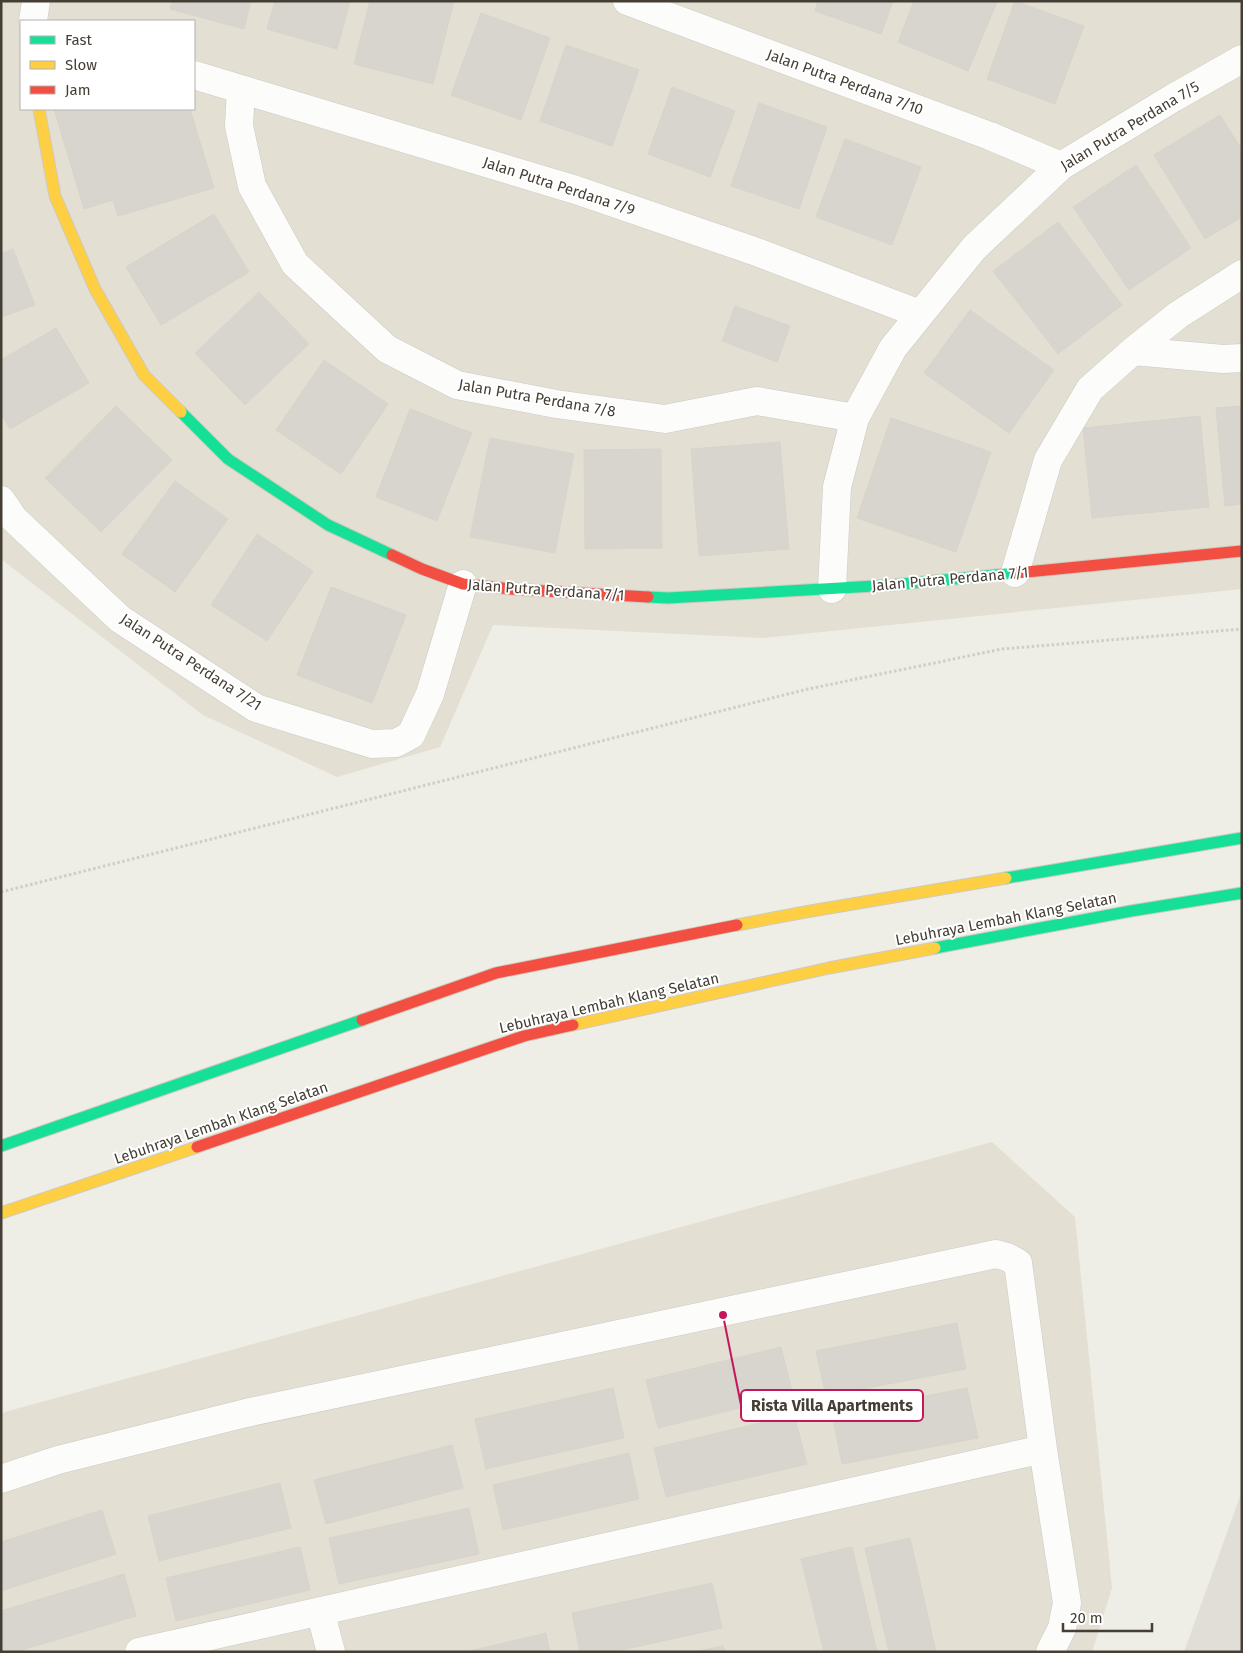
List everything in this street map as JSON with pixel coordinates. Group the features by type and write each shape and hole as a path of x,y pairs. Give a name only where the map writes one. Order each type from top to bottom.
{"main road":[{"name":"Jalan Putra Perdana 7/1","path":"39,110 55,196 95,289 144,376 228,459 328,525 422,569 463,584 511,590 668,598 892,585 1242,551"},
{"path":"1,1146 496,973 805,912 1242,838"},
{"name":"Lebuhraya Lembah Klang Selatan","path":"1,1213 524,1036 829,968 1121,912 1242,893"}],"street":[{"path":"33,20 36,1"},
{"name":"Jalan Putra Perdana 7/10","path":"627,1 990,136 1061,166"},
{"name":"Jalan Putra Perdana 7/5","path":"832,588 837,487 855,418 893,348 974,248 1061,166 1173,98 1242,59"},
{"name":"Jalan Putra Perdana 7/9","path":"195,75 576,190 754,251 920,314"},
{"name":"Jalan Putra Perdana 7/8","path":"241,89 239,126 252,186 295,264 387,349 456,385 556,404 665,419 756,401 855,418"},
{"path":"1015,573 1048,460 1090,389 1178,315 1242,274"},
{"path":"1133,351 1223,359 1242,358"},
{"name":"Jalan Putra Perdana 7/21","path":"1,500 14,519 120,619 256,708 372,744 396,743 411,734 430,694 463,584"},
{"path":"1,1479 58,1460 246,1413 996,1254 1008,1257 1018,1263 1043,1449 1067,1603 1062,1628 1050,1652"},
{"path":"139,1652 1043,1449"},
{"path":"320,1611 331,1652"}],"path":[{"path":"1,892 808,689 1002,649 1242,629"}],"shaded area":[{"path":"1,1 1242,1 1242,589 763,638 493,625 440,747 337,777 203,715 1,559"},
{"path":"992,1142 1075,1217 1112,1588 1092,1652 1,1652 1,1413"},
{"path":"1242,1491 1242,1652 1184,1652"}],"building":[{"path":"172,1 251,1 244,29 170,9"},
{"path":"275,1 350,1 337,49 267,29"},
{"path":"370,1 454,1 433,84 354,64"},
{"path":"818,1 893,1 881,34 815,11"},
{"path":"914,1 997,2 968,71 898,42"},
{"path":"1015,1 1084,26 1055,104 987,79"},
{"path":"481,13 550,38 521,120 451,95"},
{"path":"566,45 639,70 612,146 540,121"},
{"path":"672,87 735,111 710,177 648,154"},
{"path":"759,103 827,127 799,209 731,186"},
{"path":"54,110 190,110 214,188 118,216 113,200 84,209"},
{"path":"1220,115 1242,150 1242,217 1205,239 1154,155"},
{"path":"845,139 921,167 892,245 816,217"},
{"path":"1136,165 1191,248 1129,290 1073,207"},
{"path":"214,214 249,272 161,325 126,267"},
{"path":"1058,222 1122,305 1058,354 993,271"},
{"path":"13,249 35,305 1,317 1,254"},
{"path":"259,292 309,344 245,405 195,353"},
{"path":"735,306 790,326 777,362 722,341"},
{"path":"970,310 1054,370 1009,433 924,373"},
{"path":"56,328 89,383 10,429 1,414 1,360"},
{"path":"324,360 388,404 341,474 276,430"},
{"path":"116,406 172,460 101,532 45,478"},
{"path":"1242,406 1242,504 1225,506 1216,408"},
{"path":"410,409 472,433 437,521 376,497"},
{"path":"1200,416 1209,507 1092,518 1083,428"},
{"path":"891,418 991,452 956,552 857,518"},
{"path":"490,438 574,454 555,553 470,537"},
{"path":"780,442 789,549 699,556 691,449"},
{"path":"661,449 662,548 585,549 584,450"},
{"path":"175,481 228,519 175,592 122,554"},
{"path":"257,534 313,571 267,641 211,605"},
{"path":"331,587 406,615 372,703 297,675"},
{"path":"957,1323 966,1369 826,1396 816,1351"},
{"path":"781,1347 793,1395 658,1428 646,1380"},
{"path":"613,1388 624,1438 486,1469 475,1419"},
{"path":"967,1388 978,1438 842,1464 832,1414"},
{"path":"794,1415 807,1464 666,1497 654,1448"},
{"path":"452,1445 463,1488 326,1524 314,1480"},
{"path":"629,1453 639,1499 503,1530 493,1485"},
{"path":"280,1483 291,1528 159,1561 148,1516"},
{"path":"469,1508 479,1554 339,1584 329,1538"},
{"path":"102,1510 116,1554 1,1591 1,1542"},
{"path":"910,1538 936,1652 889,1652 865,1548"},
{"path":"300,1547 310,1590 176,1621 166,1578"},
{"path":"852,1547 877,1652 824,1652 801,1559"},
{"path":"124,1574 136,1616 15,1652 1,1652 1,1611"},
{"path":"712,1583 722,1628 612,1652 580,1652 572,1613"},
{"path":"546,1633 550,1652 466,1652"},
{"path":"723,1646 725,1652 694,1652"}],"traffic: fast":[{"path":"181,412 228,459 328,525 392,555"},
{"path":"648,597 668,598 892,585 1016,573"},
{"path":"1006,878 1242,838"},
{"path":"935,948 1131,911 1242,893"},
{"path":"1,1146 362,1020"}],"traffic: slow":[{"path":"39,110 55,196 95,289 144,375 181,412"},
{"path":"737,925 1006,878"},
{"path":"573,1025 829,968 935,948"},
{"path":"1,1213 197,1147"}],"traffic: jam":[{"path":"1016,573 1242,551"},
{"path":"392,555 422,569 463,584 511,589 648,597"},
{"path":"362,1020 496,973 737,925"},
{"path":"197,1147 524,1036 573,1025"}],"place":[{"name":"Rista Villa Apartments","path":"723,1315"}]}
